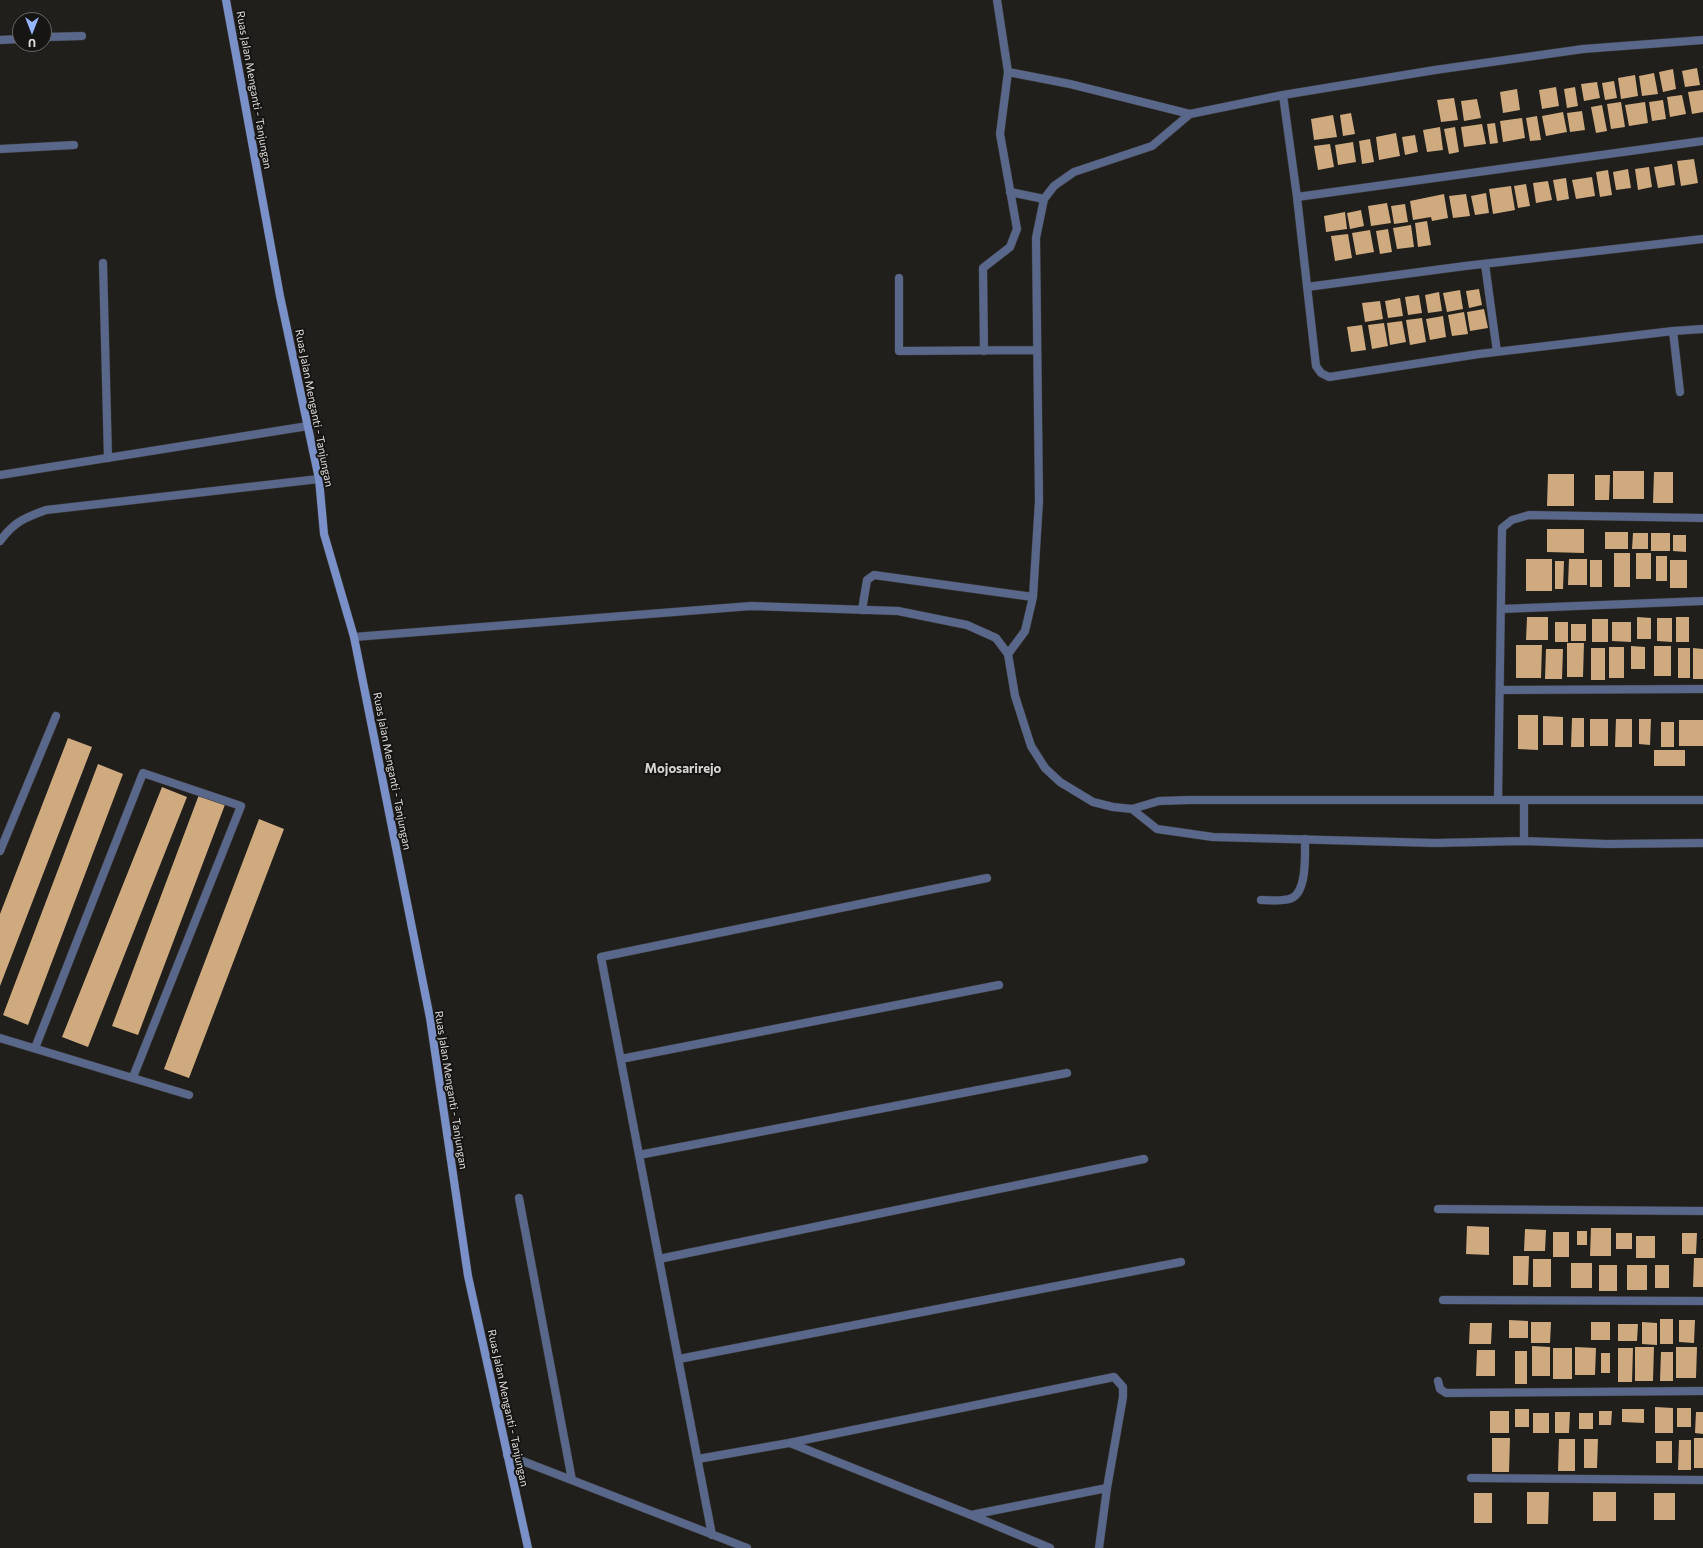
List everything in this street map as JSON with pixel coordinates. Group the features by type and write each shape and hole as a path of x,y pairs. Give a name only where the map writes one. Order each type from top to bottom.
{"main road":[{"name":"Ruas Jalan Menganti - Tanjungan","path":"226,0 279,288 319,479 324,534 354,637 430,1018 468,1276 528,1548"}],"street":[{"path":"984,351 983,268 1010,247 1017,229 1000,134 1008,72 997,0"},
{"path":"52,38 82,36"},
{"path":"0,40 12,39"},
{"path":"1008,72 1070,84 1190,114 1283,95 1435,70 1583,49 1703,40"},
{"path":"1283,95 1297,196 1316,366 1321,373 1329,377 1497,352 1672,331 1703,329"},
{"path":"1008,654 1025,631 1032,598 1039,501 1036,350 1036,238 1044,199 1054,186 1074,172 1152,146 1190,114"},
{"path":"1297,196 1703,140"},
{"path":"0,150 74,145"},
{"path":"1010,192 1044,199"},
{"path":"1307,287 1485,264 1703,239"},
{"path":"103,263 108,458"},
{"path":"1485,264 1497,352"},
{"path":"899,278 899,351 1036,350"},
{"path":"1672,331 1680,392"},
{"path":"0,475 308,426"},
{"path":"0,541 7,531 22,519 46,510 319,479"},
{"path":"1498,800 1502,528 1512,520 1529,515 1703,518"},
{"path":"862,610 867,580 874,575 1032,598"},
{"path":"1501,609 1703,601"},
{"path":"354,637 751,606 898,611 966,625 996,638 1008,654 1015,696 1031,746 1045,768 1060,782 1093,802 1113,807 1132,809 1159,801 1182,800 1703,800"},
{"path":"1500,690 1703,689"},
{"path":"0,851 56,716"},
{"path":"35,1048 143,773 241,806 133,1077"},
{"path":"1524,800 1524,841"},
{"path":"1132,809 1157,828 1213,837 1435,843 1524,841 1607,844 1703,843"},
{"path":"1261,900 1286,900 1294,897 1301,889 1304,870 1305,840"},
{"path":"712,1535 601,956 986,878"},
{"path":"621,1059 999,985"},
{"path":"0,1038 189,1095"},
{"path":"639,1155 1067,1073"},
{"path":"659,1259 1144,1158"},
{"path":"519,1198 572,1480"},
{"path":"1438,1209 1703,1211"},
{"path":"679,1359 1181,1262"},
{"path":"1443,1300 1703,1301"},
{"path":"698,1459 789,1443 1114,1377 1123,1387 1123,1397 1107,1488 1099,1548"},
{"path":"1438,1381 1440,1389 1446,1393 1703,1391"},
{"path":"789,1443 971,1514 1050,1548"},
{"path":"507,1454 746,1548"},
{"path":"1470,1478 1703,1480"},
{"path":"971,1514 1107,1488"}],"building":[{"path":"1697,68 1700,85 1685,87 1682,71"},
{"path":"1673,69 1676,89 1663,92 1659,72"},
{"path":"1654,73 1658,94 1642,96 1639,76"},
{"path":"1635,75 1638,96 1621,99 1618,78"},
{"path":"1614,81 1617,98 1605,100 1602,83"},
{"path":"1597,82 1600,98 1584,101 1581,84"},
{"path":"1556,87 1559,106 1542,109 1539,90"},
{"path":"1575,87 1578,106 1567,108 1564,89"},
{"path":"1517,89 1520,110 1503,113 1500,92"},
{"path":"1703,90 1703,112 1692,114 1688,92"},
{"path":"1682,95 1686,114 1670,117 1667,97"},
{"path":"1454,98 1458,120 1441,122 1437,100"},
{"path":"1477,99 1481,118 1464,121 1461,101"},
{"path":"1663,100 1666,119 1652,121 1649,102"},
{"path":"1621,102 1625,127 1611,129 1607,104"},
{"path":"1645,102 1648,123 1629,126 1625,105"},
{"path":"1602,105 1607,131 1596,133 1591,107"},
{"path":"1582,111 1585,130 1570,132 1567,113"},
{"path":"1563,112 1567,132 1546,136 1542,116"},
{"path":"1351,113 1355,134 1343,136 1340,115"},
{"path":"1333,115 1337,137 1314,140 1311,119"},
{"path":"1537,116 1541,140 1530,141 1526,118"},
{"path":"1522,118 1525,138 1503,142 1500,121"},
{"path":"1495,123 1498,143 1490,144 1487,124"},
{"path":"1482,124 1486,144 1464,147 1461,127"},
{"path":"1440,127 1443,150 1427,152 1423,130"},
{"path":"1455,127 1459,152 1449,154 1444,129"},
{"path":"1396,133 1400,156 1379,160 1376,137"},
{"path":"1415,135 1418,152 1405,155 1402,137"},
{"path":"1370,139 1374,162 1362,164 1359,141"},
{"path":"1353,142 1356,162 1338,165 1335,145"},
{"path":"1330,144 1334,167 1318,170 1314,146"},
{"path":"1694,159 1698,183 1681,186 1677,161"},
{"path":"1672,164 1675,185 1658,188 1654,167"},
{"path":"1649,167 1652,187 1638,190 1635,169"},
{"path":"1628,169 1631,188 1616,190 1613,172"},
{"path":"1608,170 1612,195 1600,197 1596,172"},
{"path":"1592,177 1595,196 1576,199 1572,180"},
{"path":"1566,178 1569,199 1557,201 1553,180"},
{"path":"1548,181 1552,200 1536,203 1533,183"},
{"path":"1526,184 1530,206 1518,208 1514,186"},
{"path":"1511,186 1515,210 1493,214 1489,189"},
{"path":"1486,193 1489,213 1475,215 1471,196"},
{"path":"1444,194 1448,218 1432,221 1431,217 1413,220 1410,201"},
{"path":"1466,194 1470,216 1453,218 1449,196"},
{"path":"1387,203 1391,223 1371,226 1368,206"},
{"path":"1405,204 1408,222 1394,224 1391,206"},
{"path":"1361,210 1364,226 1350,229 1347,213"},
{"path":"1345,212 1347,229 1326,232 1324,216"},
{"path":"1427,221 1431,245 1418,247 1415,223"},
{"path":"1411,225 1414,247 1397,249 1393,228"},
{"path":"1388,229 1392,252 1380,254 1376,231"},
{"path":"1370,230 1374,252 1356,255 1352,233"},
{"path":"1348,234 1352,258 1335,261 1331,236"},
{"path":"1479,289 1482,305 1469,308 1466,291"},
{"path":"1460,290 1463,309 1447,312 1443,293"},
{"path":"1439,292 1442,311 1428,313 1425,295"},
{"path":"1419,295 1422,313 1408,315 1405,297"},
{"path":"1400,298 1403,316 1388,318 1385,301"},
{"path":"1380,301 1383,319 1365,322 1362,303"},
{"path":"1484,309 1488,328 1470,331 1467,312"},
{"path":"1464,312 1468,334 1452,336 1448,315"},
{"path":"1443,316 1446,337 1430,340 1426,319"},
{"path":"1422,318 1426,342 1410,345 1406,320"},
{"path":"1402,321 1406,342 1390,345 1387,323"},
{"path":"1384,323 1388,346 1372,349 1368,325"},
{"path":"1362,325 1366,350 1351,352 1347,327"},
{"path":"1613,471 1644,471 1644,499 1613,499"},
{"path":"1654,472 1673,472 1673,503 1653,503"},
{"path":"1548,474 1574,474 1574,506 1547,506"},
{"path":"1595,475 1610,475 1609,500 1595,500"},
{"path":"1547,529 1584,529 1584,553 1547,552"},
{"path":"1605,532 1628,532 1628,549 1605,549"},
{"path":"1633,533 1648,533 1648,549 1632,549"},
{"path":"1651,533 1670,533 1670,551 1651,551"},
{"path":"1673,535 1686,535 1686,552 1673,551"},
{"path":"1614,553 1630,553 1630,587 1614,587"},
{"path":"1636,553 1651,553 1651,579 1636,579"},
{"path":"1656,556 1667,556 1667,581 1656,581"},
{"path":"1526,559 1552,559 1552,591 1526,591"},
{"path":"1569,559 1587,559 1587,585 1568,585"},
{"path":"1590,560 1602,560 1602,587 1590,587"},
{"path":"1670,560 1687,560 1687,588 1670,588"},
{"path":"1555,561 1564,561 1563,589 1555,589"},
{"path":"1527,617 1548,617 1548,640 1526,640"},
{"path":"1637,617 1651,618 1651,639 1637,639"},
{"path":"1676,617 1689,617 1689,642 1676,642"},
{"path":"1657,618 1672,618 1672,642 1657,641"},
{"path":"1592,619 1608,619 1608,642 1592,642"},
{"path":"1555,622 1568,622 1568,642 1555,642"},
{"path":"1612,622 1631,622 1631,642 1612,641"},
{"path":"1571,624 1586,624 1586,641 1571,641"},
{"path":"1567,643 1584,643 1583,677 1567,677"},
{"path":"1516,645 1542,645 1541,678 1516,678"},
{"path":"1631,646 1645,647 1645,669 1631,669"},
{"path":"1654,646 1671,646 1671,676 1654,676"},
{"path":"1609,647 1624,647 1624,678 1609,678"},
{"path":"1591,648 1605,648 1605,680 1591,680"},
{"path":"1678,648 1690,648 1690,678 1678,678"},
{"path":"1693,648 1703,649 1703,679 1693,679"},
{"path":"1546,649 1563,649 1562,679 1545,679"},
{"path":"1518,715 1538,715 1538,750 1518,749"},
{"path":"1543,716 1563,717 1563,745 1543,745"},
{"path":"1572,718 1584,718 1584,747 1571,747"},
{"path":"1590,719 1608,719 1608,746 1590,746"},
{"path":"1616,719 1632,719 1632,747 1615,747"},
{"path":"1639,719 1651,719 1650,745 1639,744"},
{"path":"1679,720 1703,720 1703,746 1679,746"},
{"path":"1661,722 1674,722 1674,747 1661,747"},
{"path":"68,738 92,747 0,986 0,914"},
{"path":"1654,750 1685,750 1685,766 1654,766"},
{"path":"98,764 123,774 28,1025 3,1015"},
{"path":"162,787 187,797 88,1047 62,1037"},
{"path":"200,792 226,802 138,1035 112,1026"},
{"path":"259,819 284,829 189,1078 164,1069"},
{"path":"1467,1226 1489,1227 1489,1255 1466,1254"},
{"path":"1591,1228 1611,1228 1611,1256 1590,1256"},
{"path":"1525,1229 1546,1230 1545,1251 1524,1251"},
{"path":"1577,1231 1587,1231 1587,1245 1577,1245"},
{"path":"1553,1232 1569,1232 1569,1257 1553,1257"},
{"path":"1616,1233 1632,1233 1632,1249 1616,1249"},
{"path":"1682,1233 1697,1233 1696,1254 1682,1254"},
{"path":"1636,1236 1655,1236 1655,1258 1636,1258"},
{"path":"1513,1256 1529,1256 1528,1285 1513,1285"},
{"path":"1694,1258 1703,1258 1703,1287 1693,1287"},
{"path":"1533,1259 1551,1259 1551,1287 1533,1287"},
{"path":"1571,1263 1592,1263 1592,1288 1571,1288"},
{"path":"1599,1265 1617,1265 1617,1291 1599,1291"},
{"path":"1627,1265 1647,1265 1647,1290 1627,1290"},
{"path":"1655,1265 1669,1265 1669,1288 1655,1288"},
{"path":"1660,1319 1673,1319 1673,1344 1660,1344"},
{"path":"1509,1320 1528,1321 1528,1338 1509,1338"},
{"path":"1679,1320 1695,1320 1694,1343 1679,1342"},
{"path":"1531,1322 1551,1322 1550,1343 1531,1343"},
{"path":"1591,1322 1610,1322 1610,1340 1591,1340"},
{"path":"1642,1322 1657,1323 1657,1345 1642,1344"},
{"path":"1470,1323 1492,1323 1491,1344 1469,1344"},
{"path":"1618,1324 1638,1324 1637,1341 1618,1341"},
{"path":"1532,1346 1550,1347 1550,1376 1532,1376"},
{"path":"1575,1347 1596,1348 1595,1375 1575,1375"},
{"path":"1635,1347 1654,1347 1653,1381 1635,1381"},
{"path":"1676,1347 1697,1347 1696,1378 1676,1378"},
{"path":"1553,1348 1572,1348 1572,1379 1553,1379"},
{"path":"1618,1348 1633,1348 1632,1382 1618,1382"},
{"path":"1477,1350 1495,1350 1495,1376 1476,1376"},
{"path":"1515,1351 1527,1351 1527,1384 1515,1384"},
{"path":"1661,1352 1673,1352 1673,1381 1660,1381"},
{"path":"1601,1353 1610,1353 1610,1373 1601,1373"},
{"path":"1655,1407 1673,1408 1673,1433 1655,1433"},
{"path":"1677,1408 1691,1408 1691,1427 1677,1427"},
{"path":"1515,1409 1529,1409 1529,1427 1515,1427"},
{"path":"1622,1409 1644,1409 1644,1423 1622,1422"},
{"path":"1490,1411 1509,1411 1509,1433 1490,1433"},
{"path":"1599,1411 1612,1411 1611,1425 1599,1425"},
{"path":"1555,1412 1570,1412 1569,1433 1555,1433"},
{"path":"1696,1412 1703,1412 1703,1434 1695,1433"},
{"path":"1533,1413 1549,1413 1549,1433 1533,1433"},
{"path":"1579,1413 1593,1413 1593,1429 1579,1429"},
{"path":"1492,1438 1510,1438 1509,1472 1492,1472"},
{"path":"1694,1438 1703,1438 1703,1468 1694,1468"},
{"path":"1559,1439 1575,1439 1575,1471 1558,1471"},
{"path":"1584,1439 1598,1439 1597,1468 1584,1468"},
{"path":"1679,1440 1691,1440 1691,1470 1678,1470"},
{"path":"1656,1441 1672,1441 1672,1463 1656,1463"},
{"path":"1527,1492 1549,1492 1548,1524 1527,1524"},
{"path":"1593,1492 1616,1492 1616,1521 1593,1521"},
{"path":"1474,1493 1492,1493 1492,1523 1474,1523"},
{"path":"1654,1493 1675,1493 1675,1520 1654,1520"}],"district":[{"name":"Mojosarirejo","path":"683,769"}]}
